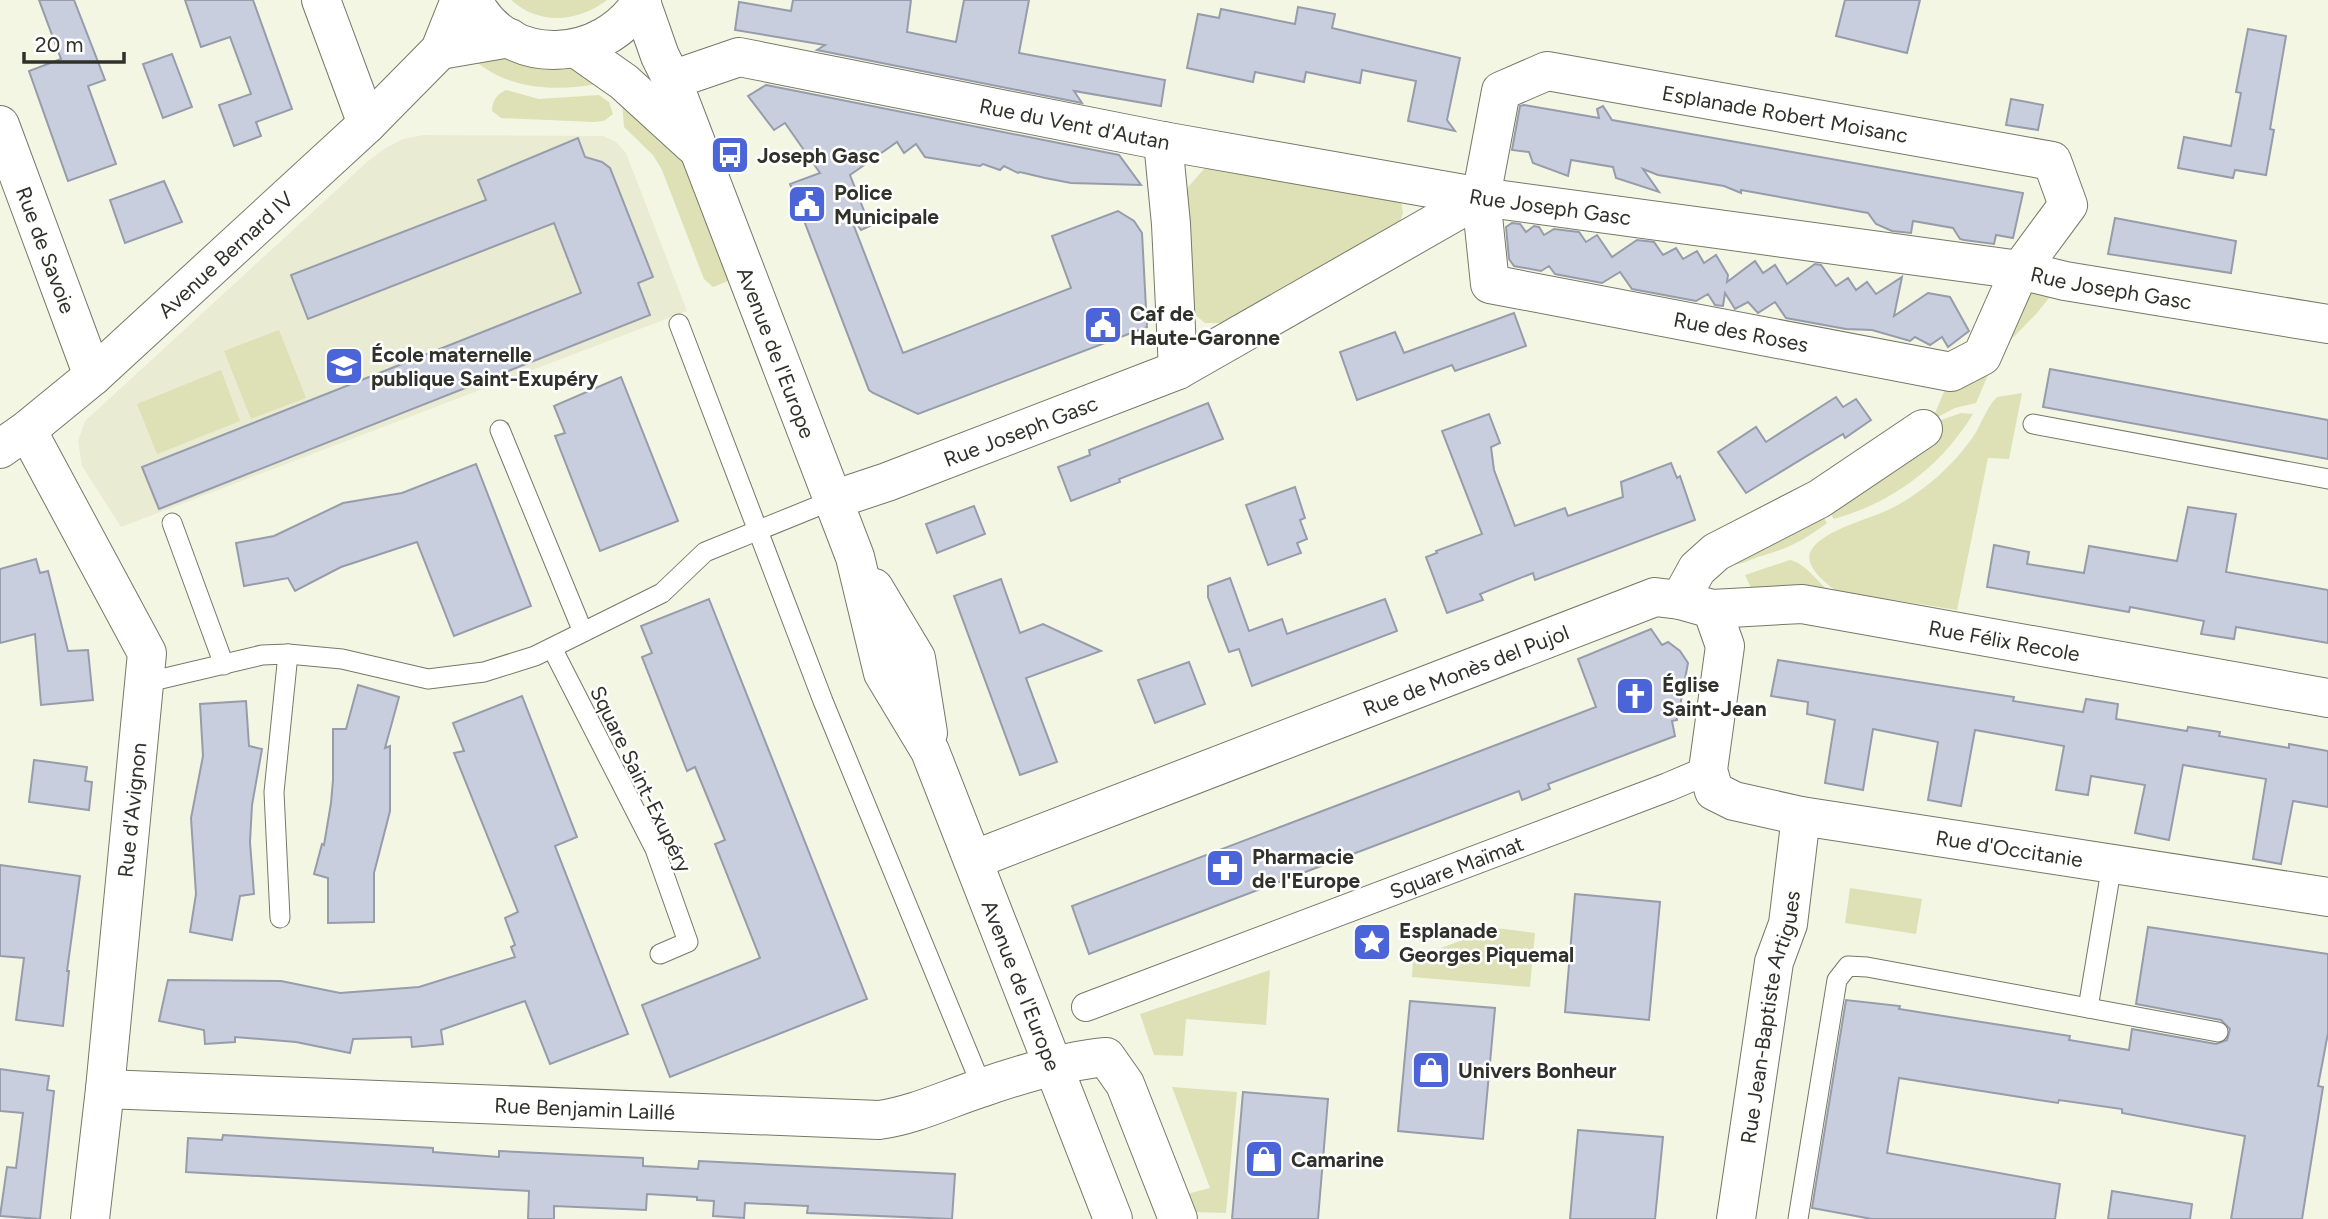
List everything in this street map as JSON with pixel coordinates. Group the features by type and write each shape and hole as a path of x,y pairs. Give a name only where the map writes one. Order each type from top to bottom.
{"street":[{"path":"321,0 367,124"},
{"name":"Avenue Bernard IV","path":"14,439 93,376 367,124 440,50 460,0"},
{"path":"473,0 491,25 510,38 554,51 577,49 599,41 619,29 642,1"},
{"name":"Avenue de l'Europe","path":"642,1 660,56 672,80 855,557 883,673 930,751 1113,1219"},
{"path":"440,50 510,38"},
{"name":"Avenue de l'Europe","path":"577,49 624,82 697,149"},
{"name":"Rue du Vent d'Autan","path":"672,80 739,57 1163,141 1481,197"},
{"name":"Esplanade Robert Moisanc","path":"1481,197 1501,91 1547,71 2052,161 2068,205 2020,270"},
{"name":"Rue de Savoie","path":"0,125 93,376"},
{"path":"1163,141 1171,225 1178,370"},
{"name":"Rue des Roses","path":"1481,197 1490,284 1951,372 1982,356 2020,270"},
{"name":"Rue Joseph Gasc","path":"833,500 887,482 1178,370 1481,197 2020,270 2065,281 2328,324"},
{"path":"1708,770 1725,646 1696,605 1697,569 1716,552 1819,499 1923,429"},
{"name":"Rue d'Avignon","path":"14,439 147,653 90,1219"},
{"name":"Rue de Monès del Pujol","path":"973,860 1655,597 1696,605"},
{"name":"Rue Félix Recole","path":"1696,605 1802,604 2328,698"},
{"name":"Rue d'Occitanie","path":"1708,770 1714,791 1734,802 1801,816 2328,897"},
{"name":"Square Maïmat","path":"1086,1007 1708,770"},
{"name":"Rue Jean-Baptiste Artigues","path":"1736,1219 1774,962 1788,925 1801,816"},
{"name":"Rue Benjamin Laillé","path":"105,1089 879,1120 903,1117 982,1087 1054,1066 1082,1059 1106,1057 1125,1084 1178,1219"}],"lane":[{"path":"679,324 823,701 982,1087"},
{"path":"2033,424 2328,479"},
{"path":"500,430 583,632"},
{"path":"144,683 262,655 288,654 342,659 428,679 484,672 535,656 662,593 705,552 833,500"},
{"path":"172,523 224,665"},
{"name":"Square Saint-Exupéry","path":"552,648 655,849 688,942 660,954"},
{"path":"280,918 274,792 288,654"},
{"path":"2088,1008 2112,864"},
{"path":"1798,1219 1837,980 1848,967 1867,967 2218,1032"}],"shaded area":[{"name":"École maternelle publique Saint-Exupéry","path":"423,135 603,136 616,142 626,153 687,311 121,527 82,466 78,441 85,421 367,162 403,139"}],"green space":[{"path":"511,0 607,0 584,13 559,18 534,14"},
{"path":"469,55 565,62 610,81 554,88 517,83 483,67"},
{"path":"506,90 539,99 599,95 609,102 613,114 604,121 593,122 501,118 492,111 492,107 496,98"},
{"path":"622,101 649,116 687,167 731,280 713,287 704,279 662,170 653,155 624,127"},
{"path":"1225,163 1401,201 1403,213 1399,224 1224,323 1205,323 1194,314 1183,193 1204,169"},
{"path":"2031,291 2053,293 2003,348 1994,361 1976,403 1955,408 1932,420 1949,380"},
{"path":"279,330 306,398 251,419 224,351"},
{"path":"221,370 240,421 157,454 137,404"},
{"path":"2022,393 2009,459 1988,458 1957,610 1837,591 1816,573 1809,555 1818,542 1837,530 1892,508 1916,493 1958,456 1997,397"},
{"path":"1961,413 1973,414 1931,466 1877,503 1834,519 1824,503 1941,420"},
{"path":"1817,507 1827,523 1810,535 1778,551 1738,564 1726,565"},
{"path":"1790,560 1808,570 1834,596 1751,588 1745,575"},
{"path":"1850,888 1922,899 1916,934 1845,923"},
{"path":"1496,928 1535,933 1530,987 1412,977 1413,958"},
{"path":"1270,970 1266,1025 1186,1019 1183,1056 1154,1055 1140,1014"},
{"path":"1172,1087 1237,1092 1226,1213 1194,1212 1187,1194 1210,1188"}],"building":[{"path":"39,0 74,0 105,80 88,86 116,164 68,181 29,71 61,59"},
{"path":"185,0 253,0 292,109 256,122 261,136 234,146 219,105 251,94 230,37 201,47"},
{"path":"793,0 911,0 907,32 956,42 964,0 1029,0 1019,53 1165,80 1161,106 1074,91 1082,103 817,50 825,45 735,30 739,2 791,11"},
{"path":"1845,0 1920,0 1907,53 1836,36"},
{"path":"1298,7 1335,14 1332,28 1460,58 1447,120 1455,131 1408,121 1416,81 1362,70 1360,83 1306,72 1304,82 1255,72 1253,82 1187,68 1198,14 1219,18 1221,9 1295,24"},
{"path":"2248,29 2286,36 2270,129 2274,130 2266,175 2235,170 2233,178 2178,168 2184,137 2231,146 2241,93 2236,92"},
{"path":"172,54 192,107 163,118 143,64"},
{"path":"766,85 1119,155 1141,185 1071,183 1018,173 1004,166 1000,170 983,164 980,166 925,157 916,144 904,153 897,142 850,175 870,226 861,230 854,220 852,221 903,353 1071,288 1052,236 1118,211 1134,221 1142,233 1147,327 918,414 873,393 869,390 790,184 820,173 785,123 774,130 748,96"},
{"path":"2011,99 2043,105 2038,130 2006,125"},
{"path":"1520,106 1599,118 1597,109 1603,106 1612,120 2023,193 2013,238 1996,235 1994,244 1964,240 1960,239 1953,228 1913,221 1911,233 1892,231 1876,224 1868,213 1741,190 1741,193 1724,186 1658,175 1643,169 1659,192 1616,178 1613,167 1571,160 1568,176 1533,163 1529,152 1512,150"},
{"path":"578,138 585,157 602,162 610,168 653,277 638,283 650,315 159,509 142,467 581,293 554,223 308,319 291,275 486,200 478,180"},
{"path":"164,181 182,222 125,243 110,200"},
{"path":"2115,218 2236,241 2231,273 2108,254"},
{"path":"1512,223 1520,224 1526,232 1534,226 1539,227 1544,235 1554,229 1579,232 1586,242 1597,235 1612,257 1637,240 1654,242 1663,255 1676,248 1683,259 1697,251 1704,263 1716,255 1728,275 1727,282 1755,261 1763,273 1775,265 1787,284 1815,264 1821,265 1836,286 1848,278 1856,290 1867,282 1876,294 1902,277 1894,316 1928,293 1950,297 1969,331 1948,347 1942,337 1930,345 1915,337 1910,341 1872,330 1846,329 1786,318 1775,302 1758,313 1748,302 1735,309 1725,293 1723,306 1715,305 1708,294 1696,301 1632,289 1620,272 1602,283 1555,274 1549,266 1541,271 1514,266 1509,259 1506,227"},
{"path":"1514,313 1526,346 1455,371 1452,365 1357,400 1340,352 1395,332 1404,353"},
{"path":"2050,369 2328,420 2328,459 2043,407"},
{"path":"621,377 678,521 600,551 555,436 565,433 554,406"},
{"path":"1836,397 1843,407 1856,399 1871,420 1845,438 1843,434 1746,493 1718,452 1756,427 1766,442"},
{"path":"1208,403 1223,439 1119,479 1120,482 1071,501 1058,467 1090,455 1089,450"},
{"path":"1489,414 1500,443 1491,447 1494,470 1515,526 1565,508 1568,516 1623,497 1621,482 1671,463 1677,478 1680,476 1695,520 1535,580 1533,573 1480,594 1483,600 1447,613 1426,557 1482,534 1442,431"},
{"path":"476,464 531,606 454,636 417,542 341,567 295,591 288,578 244,586 236,543 274,536 343,503 402,493"},
{"path":"1295,487 1305,518 1300,520 1307,539 1297,543 1301,553 1268,565 1246,505"},
{"path":"974,506 985,534 937,553 926,524"},
{"path":"2188,507 2236,514 2226,572 2328,590 2328,643 2236,627 2234,639 2201,634 2204,621 2130,607 2129,612 1987,587 1994,545 2029,552 2027,564 2084,573 2089,546 2177,561"},
{"path":"36,559 40,573 48,571 68,651 88,650 93,700 41,705 35,634 0,643 0,569"},
{"path":"1230,578 1249,631 1282,619 1287,634 1385,599 1397,631 1252,686 1239,649 1229,652 1208,597 1208,586"},
{"path":"1001,579 1020,633 1043,624 1101,651 1026,678 1057,762 1020,775 954,596"},
{"path":"709,599 867,999 670,1077 642,1005 760,958 715,844 725,840 695,767 687,771 642,657 652,653 641,626"},
{"path":"1651,629 1662,645 1668,642 1680,651 1688,663 1680,706 1675,707 1677,720 1672,721 1675,736 1548,784 1550,789 1522,800 1519,791 1089,954 1072,906 1596,707 1578,659"},
{"path":"1778,660 2014,697 2013,701 2083,712 2086,699 2118,704 2116,719 2187,731 2188,727 2220,732 2219,736 2289,748 2289,744 2328,751 2328,807 2293,801 2281,864 2253,859 2266,779 2183,765 2169,840 2135,833 2145,785 2091,776 2088,795 2056,790 2064,746 1975,730 1961,806 1928,800 1938,742 1873,729 1863,790 1825,783 1835,720 1807,714 1808,702 1771,696"},
{"path":"1189,662 1205,704 1155,723 1138,680"},
{"path":"358,685 399,697 385,748 390,746 390,811 374,873 374,922 328,923 328,878 314,874 322,844 324,845 331,803 333,729 346,729"},
{"path":"522,696 577,837 555,846 628,1034 550,1064 525,1001 441,1030 443,1044 412,1047 411,1037 353,1039 350,1053 296,1042 235,1037 235,1042 205,1044 204,1030 159,1021 168,980 281,981 340,993 419,987 515,957 511,947 515,945 505,918 518,912 454,753 464,751 453,723"},
{"path":"246,701 249,746 262,749 252,805 250,842 254,894 240,896 232,940 190,932 196,894 191,818 203,756 200,704"},
{"path":"34,760 87,767 85,781 92,782 89,810 29,802"},
{"path":"0,865 80,876 67,971 63,1026 16,1020 24,958 0,956"},
{"path":"1575,894 1660,902 1649,1020 1565,1012"},
{"path":"2148,927 2328,954 2328,1033 2318,1086 2323,1087 2302,1219 2231,1219 2245,1136 2122,1113 2122,1109 2059,1100 2058,1103 1899,1078 1887,1153 2060,1184 2055,1219 1872,1219 1812,1208 1846,1000 1900,1006 1899,1009 2070,1036 2069,1040 2129,1050 2132,1029 2216,1044 2227,1040 2230,1029 2221,1020 2136,1004"},
{"path":"1410,1001 1495,1008 1483,1139 1398,1131"},
{"path":"0,1069 49,1076 47,1090 54,1091 40,1219 0,1216 7,1167 16,1168 23,1113 0,1111"},
{"path":"1243,1092 1328,1099 1318,1219 1232,1219"},
{"path":"1578,1130 1663,1137 1655,1219 1570,1219"},
{"path":"223,1135 433,1148 433,1152 499,1157 499,1151 643,1158 643,1166 698,1169 699,1161 955,1174 952,1219 807,1213 808,1206 745,1203 744,1218 713,1216 714,1201 697,1200 697,1197 647,1194 646,1210 554,1206 554,1219 528,1219 529,1191 186,1172 188,1138 222,1140"},
{"path":"2112,1191 2192,1204 2190,1219 2108,1219"}],"place":[{"name":"Joseph Gasc","path":"730,155"},
{"name":"Police Municipale","path":"807,204"},
{"name":"Caf de Haute-Garonne","path":"1103,325"},
{"name":"École maternelle publique Saint-Exupéry","path":"344,366"},
{"name":"Église Saint-Jean","path":"1635,696"},
{"name":"Pharmacie de l'Europe","path":"1225,868"},
{"name":"Esplanade Georges Piquemal","path":"1372,942"},
{"name":"Univers Bonheur","path":"1431,1070"},
{"name":"Camarine","path":"1264,1159"}]}
